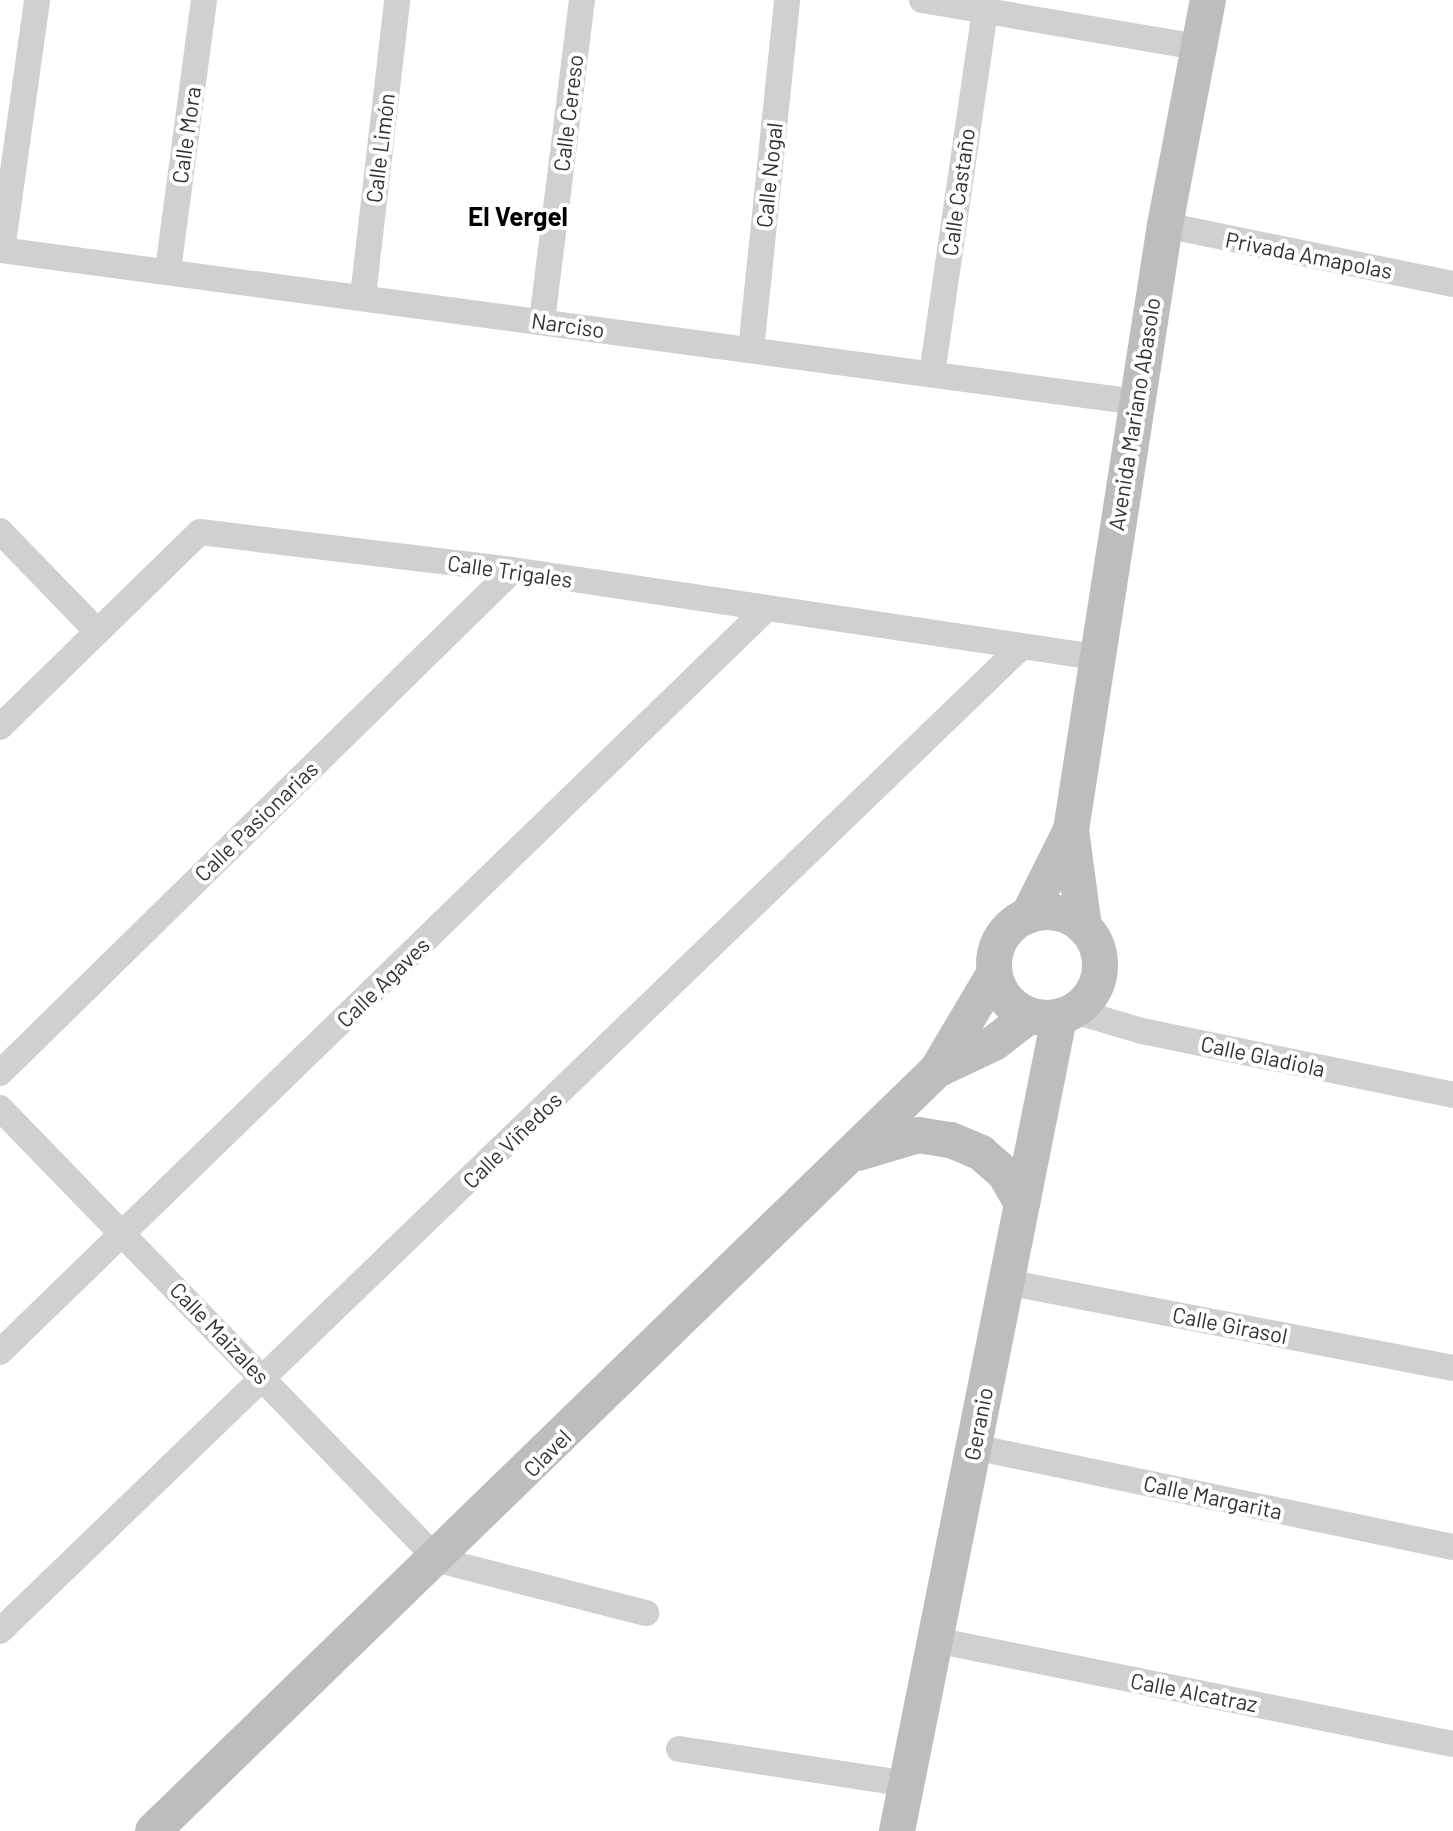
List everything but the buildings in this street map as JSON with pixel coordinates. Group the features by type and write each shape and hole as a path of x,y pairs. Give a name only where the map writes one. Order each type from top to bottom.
{"street":[{"path":"1,250 37,0"},
{"name":"Calle Mora","path":"168,270 204,0"},
{"name":"Calle Limón","path":"363,296 397,0"},
{"name":"Calle Cereso","path":"542,321 582,0"},
{"name":"Calle Nogal","path":"751,350 787,0"},
{"path":"922,0 1198,47"},
{"name":"Avenida Mariano Abasolo","path":"1071,830 1095,657 1165,225 1208,0"},
{"name":"Calle Castaño","path":"932,374 985,10"},
{"name":"Privada Amapolas","path":"1165,225 1453,284"},
{"name":"Narciso","path":"1,250 363,296 1136,402"},
{"path":"0,531 95,629"},
{"name":"Calle Trigales","path":"0,727 95,629 200,532 513,570 764,611 1095,657"},
{"name":"Calle Pasionarias","path":"0,1073 513,570"},
{"name":"Calle Agaves","path":"0,1352 764,611"},
{"name":"Calle Viñedos","path":"0,1631 1021,647"},
{"path":"937,1070 994,974 998,944 1028,916 1071,830"},
{"path":"1071,830 1084,927"},
{"path":"937,1070 1087,1001 1100,972 1094,940 1084,927 1059,913 1028,916"},
{"path":"994,974 1005,1000 1054,1015"},
{"name":"Calle Gladiola","path":"1054,1015 1453,1095"},
{"name":"Geranio","path":"897,1831 1022,1203 1054,1015"},
{"name":"Clavel","path":"153,1831 438,1560 937,1070"},
{"name":"Calle Maizales","path":"0,1108 124,1232 438,1560"},
{"path":"849,1156 918,1135 951,1140 981,1153 1005,1174 1022,1203"},
{"name":"Calle Girasol","path":"1006,1282 1453,1368"},
{"name":"Calle Margarita","path":"974,1447 1453,1547"},
{"path":"438,1560 646,1613"},
{"name":"Calle Alcatraz","path":"935,1640 1453,1744"},
{"path":"679,1749 907,1784"}],"district":[{"name":"El Vergel","path":"518,216"}]}
